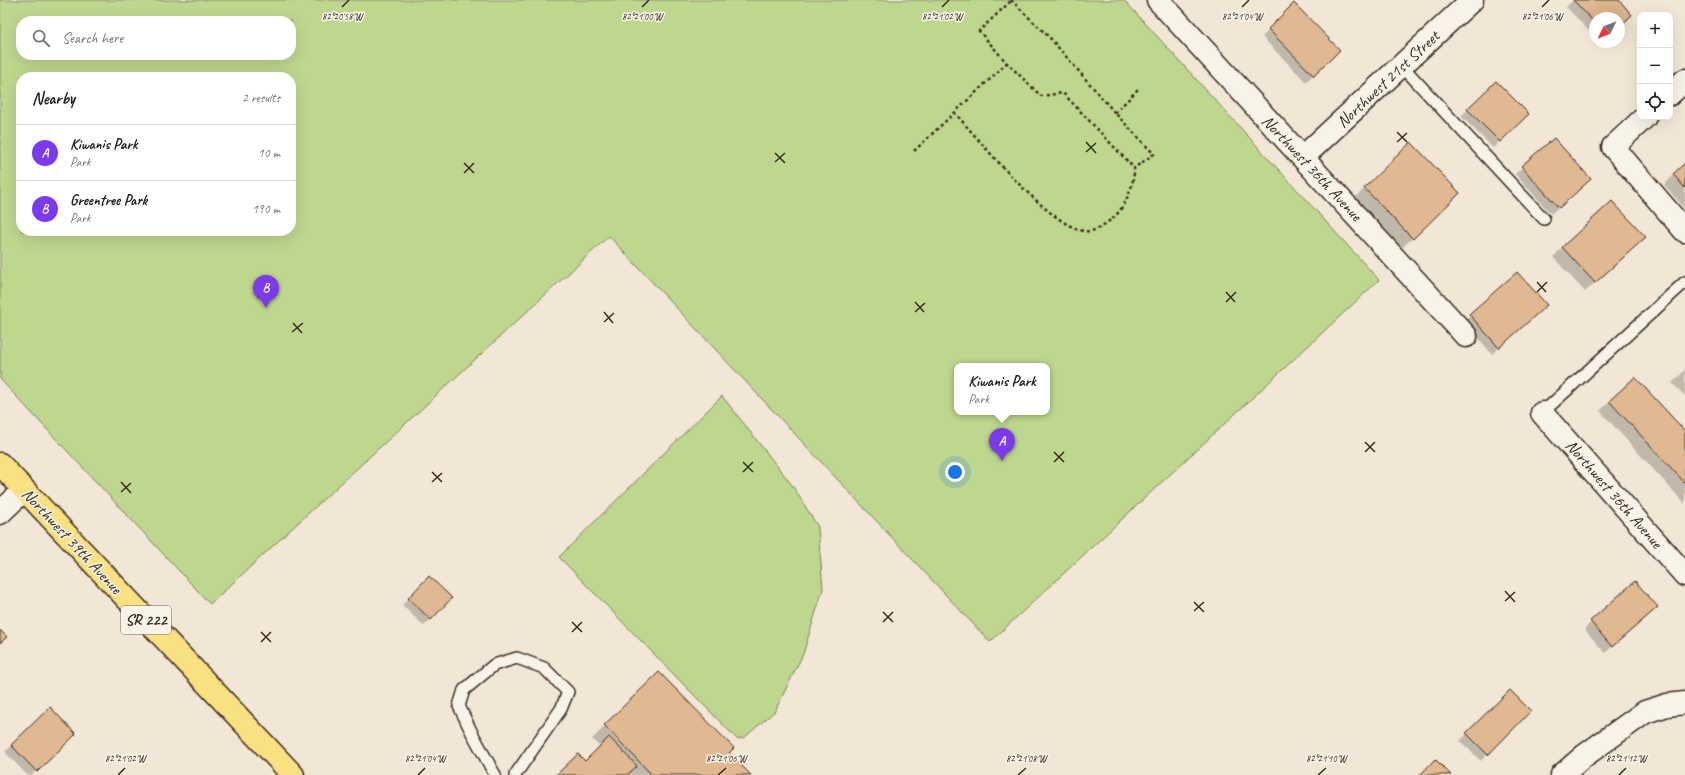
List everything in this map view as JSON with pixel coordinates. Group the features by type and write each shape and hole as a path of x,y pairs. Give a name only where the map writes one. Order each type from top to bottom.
{"main road":[{"name":"Northwest 39th Avenue","path":"0,464 292,775"}],"street":[{"name":"Northwest 36th Avenue","path":"1158,0 1466,336"},
{"name":"Northwest 21st Street","path":"1303,157 1472,0"},
{"path":"1673,91 1685,80"},
{"path":"1642,120 1613,147 1685,231"},
{"name":"Northwest 36th Avenue","path":"1542,413 1685,575"},
{"path":"0,513 24,490"},
{"path":"1562,775 1584,756 1645,712 1676,704"}],"lane":[{"path":"1402,66 1544,219"},
{"path":"1542,413 1685,282"},
{"path":"495,775 459,706 464,690 494,665 517,658 544,668 568,692 561,709 515,775"}],"path":[{"path":"954,112 1045,209 1067,225 1085,232 1099,228 1116,216 1128,197 1135,175 1134,168 1063,93 1041,96 1007,63 979,31 1011,0 1050,38 1115,113 1154,154 1134,168"},
{"path":"914,151 1007,63"},
{"path":"1115,113 1139,88"}],"green space":[{"path":"0,0 1124,0 1379,280 990,642 609,236 210,604 0,379"},
{"path":"722,396 792,485 818,527 823,589 803,654 775,711 744,738 737,739 559,557"}],"building":[{"path":"1573,0 1619,0 1632,15 1625,21 1625,12 1589,12 1589,17"},
{"path":"1294,3 1340,50 1314,76 1268,29"},
{"path":"1496,81 1529,114 1500,142 1467,109"},
{"path":"1554,138 1591,179 1559,208 1521,166"},
{"path":"1411,142 1460,193 1413,239 1364,188"},
{"path":"1685,163 1685,188 1673,174"},
{"path":"1612,201 1646,237 1595,283 1562,247"},
{"path":"1517,272 1547,305 1499,348 1469,314"},
{"path":"1635,377 1685,431 1685,483 1609,401"},
{"path":"429,576 452,598 431,620 408,598"},
{"path":"1635,581 1658,607 1612,647 1590,621"},
{"path":"0,630 7,637 0,643"},
{"path":"659,672 734,748 729,753 751,775 652,775 604,725"},
{"path":"1510,690 1531,711 1488,755 1466,733"},
{"path":"50,707 76,734 37,772 11,745"},
{"path":"609,737 637,766 627,775 556,775 578,754 585,761"},
{"path":"1435,759 1451,775 1420,775"}],"place":[{"name":"Greentree Park","path":"266,308"},
{"name":"Kiwanis Park","path":"1002,461"}]}
